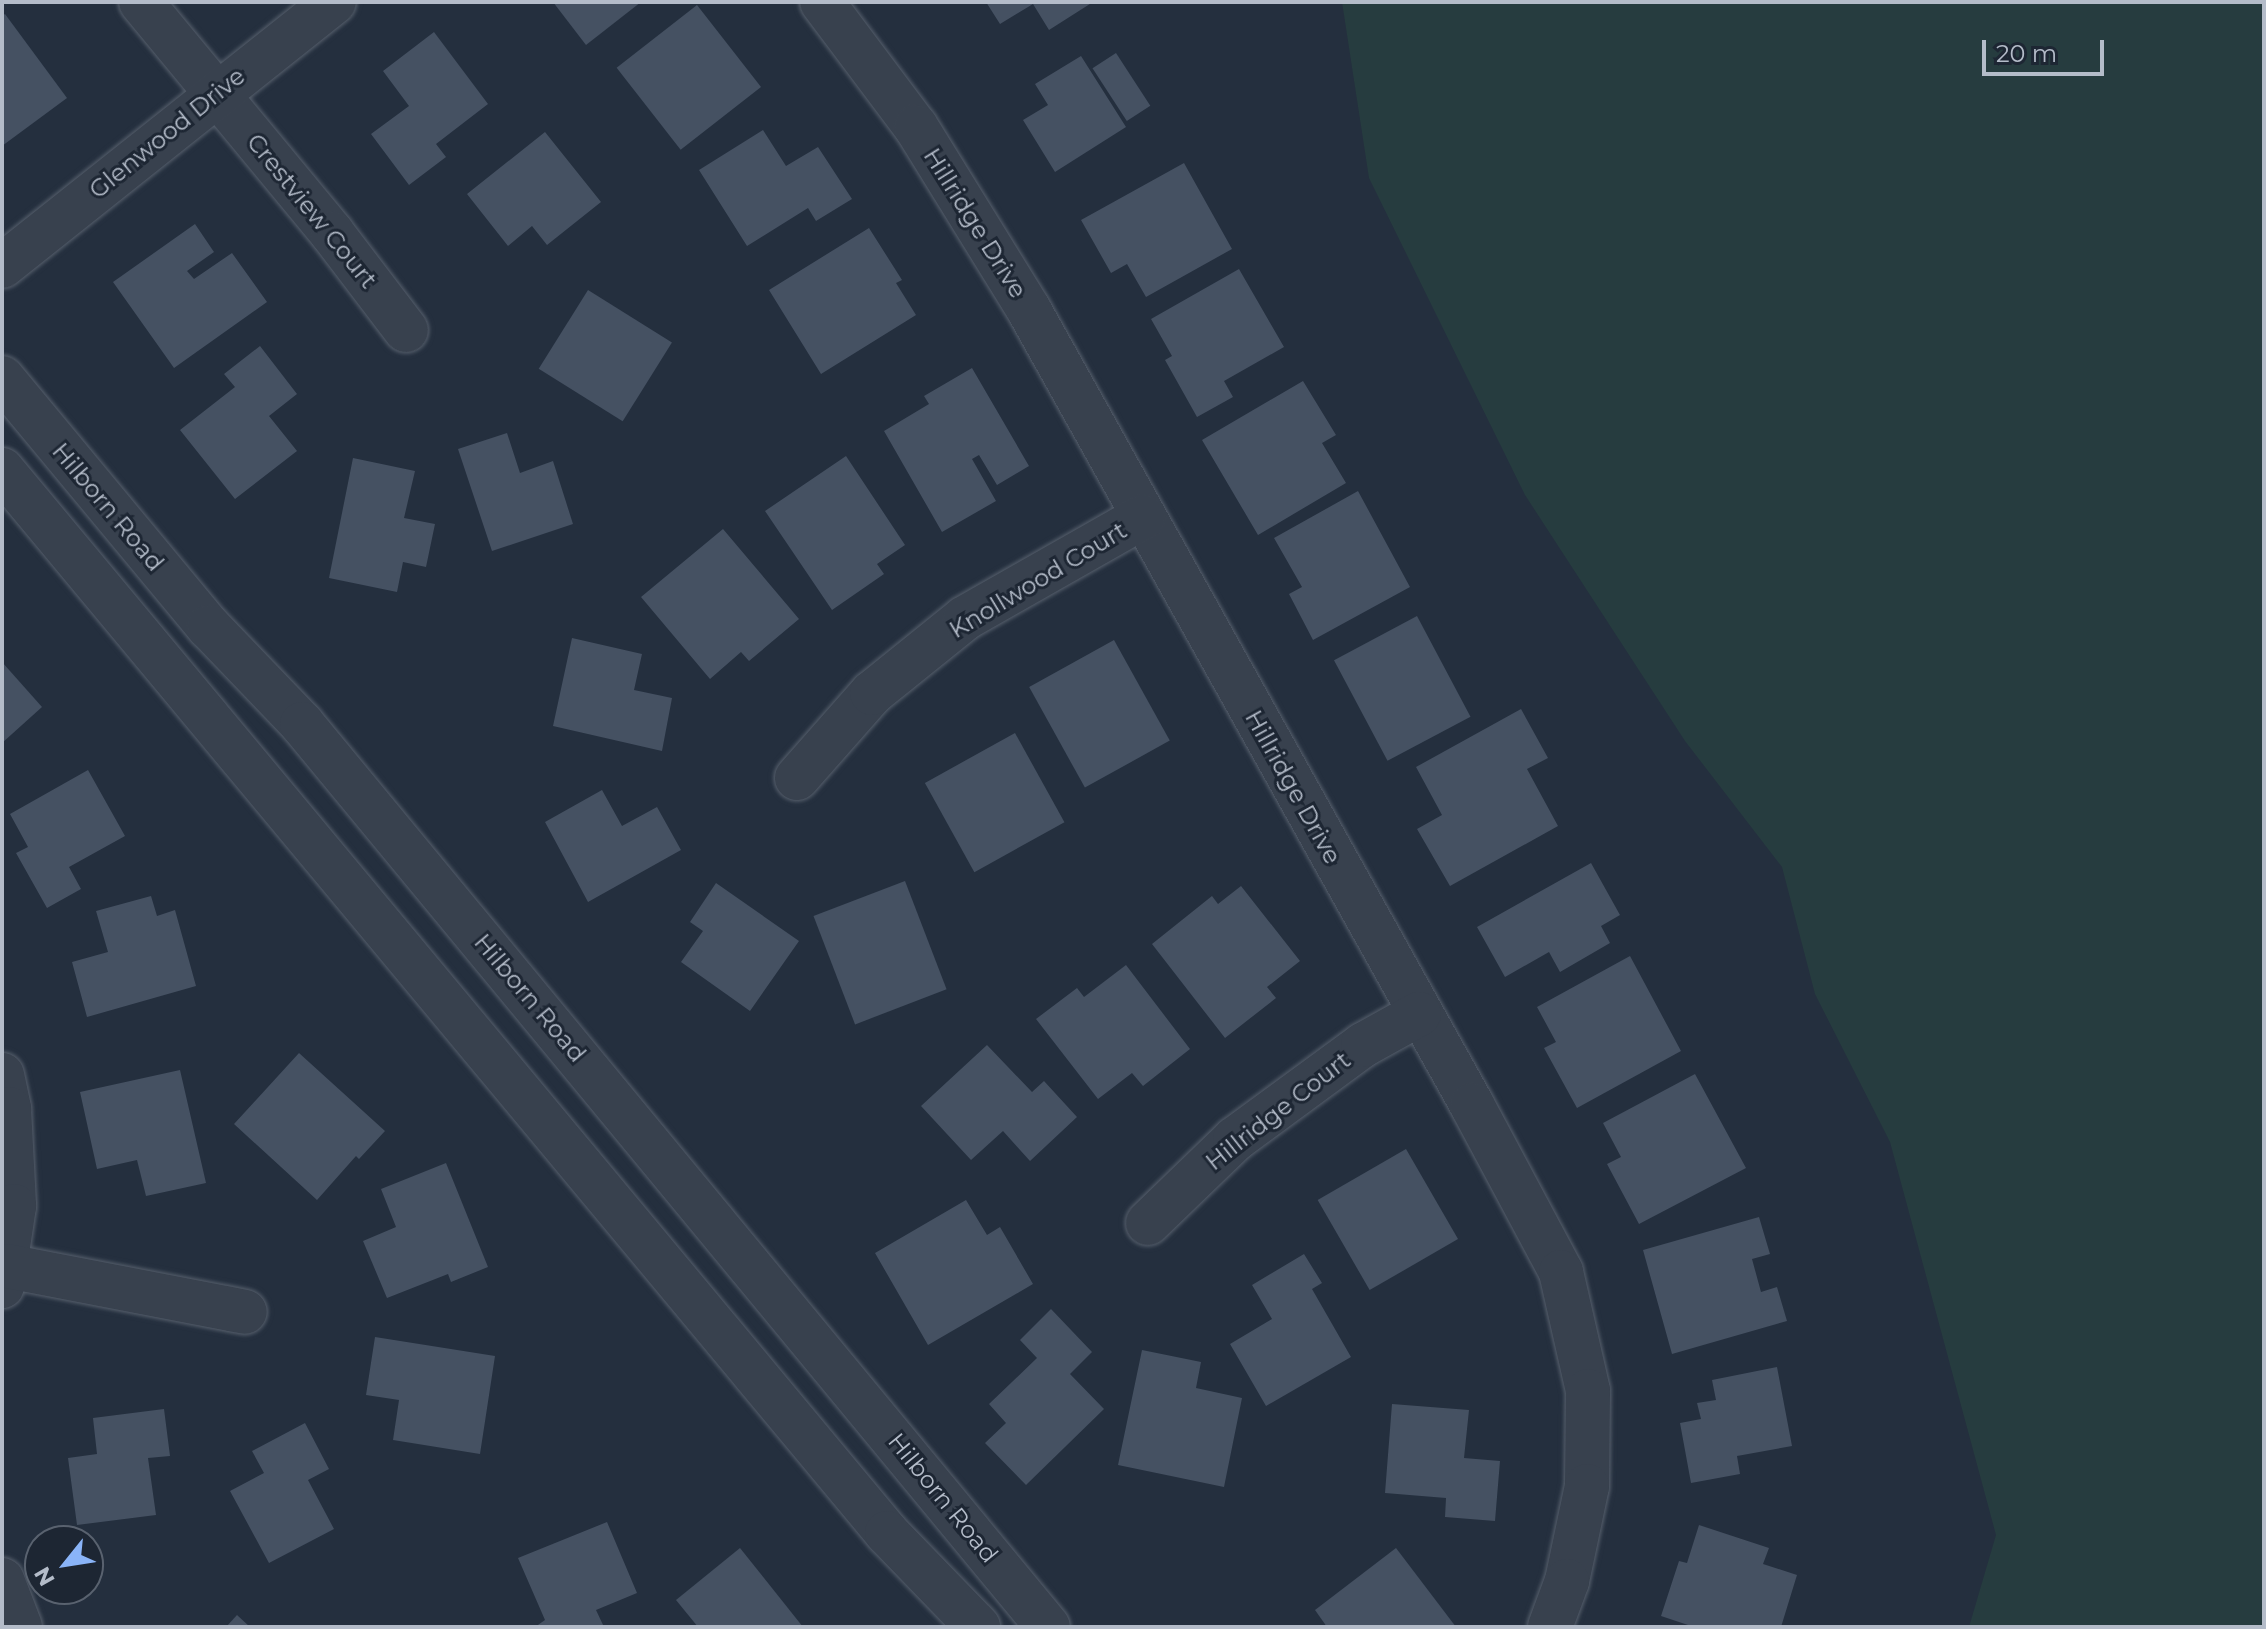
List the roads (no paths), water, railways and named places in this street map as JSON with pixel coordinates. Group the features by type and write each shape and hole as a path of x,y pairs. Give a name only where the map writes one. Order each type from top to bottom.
{"street":[{"name":"Crestview Court","path":"141,2 406,330"},
{"name":"Glenwood Drive","path":"2,266 334,2"},
{"name":"Hillridge Drive","path":"822,2 916,127 1029,310 1561,1272 1588,1391 1587,1486 1567,1581 1550,1627"},
{"name":"Hilborn Road","path":"2,378 209,627 302,724 1048,1627"},
{"path":"2,470 887,1533 978,1627"},
{"name":"Knollwood Court","path":"797,778 872,693 965,618 1143,517"},
{"name":"Hillridge Court","path":"1148,1223 1235,1139 1363,1045 1419,1014"},
{"path":"2,1075 9,1109 14,1206 5,1276 245,1312"},
{"path":"2,1580 20,1627"}]}
